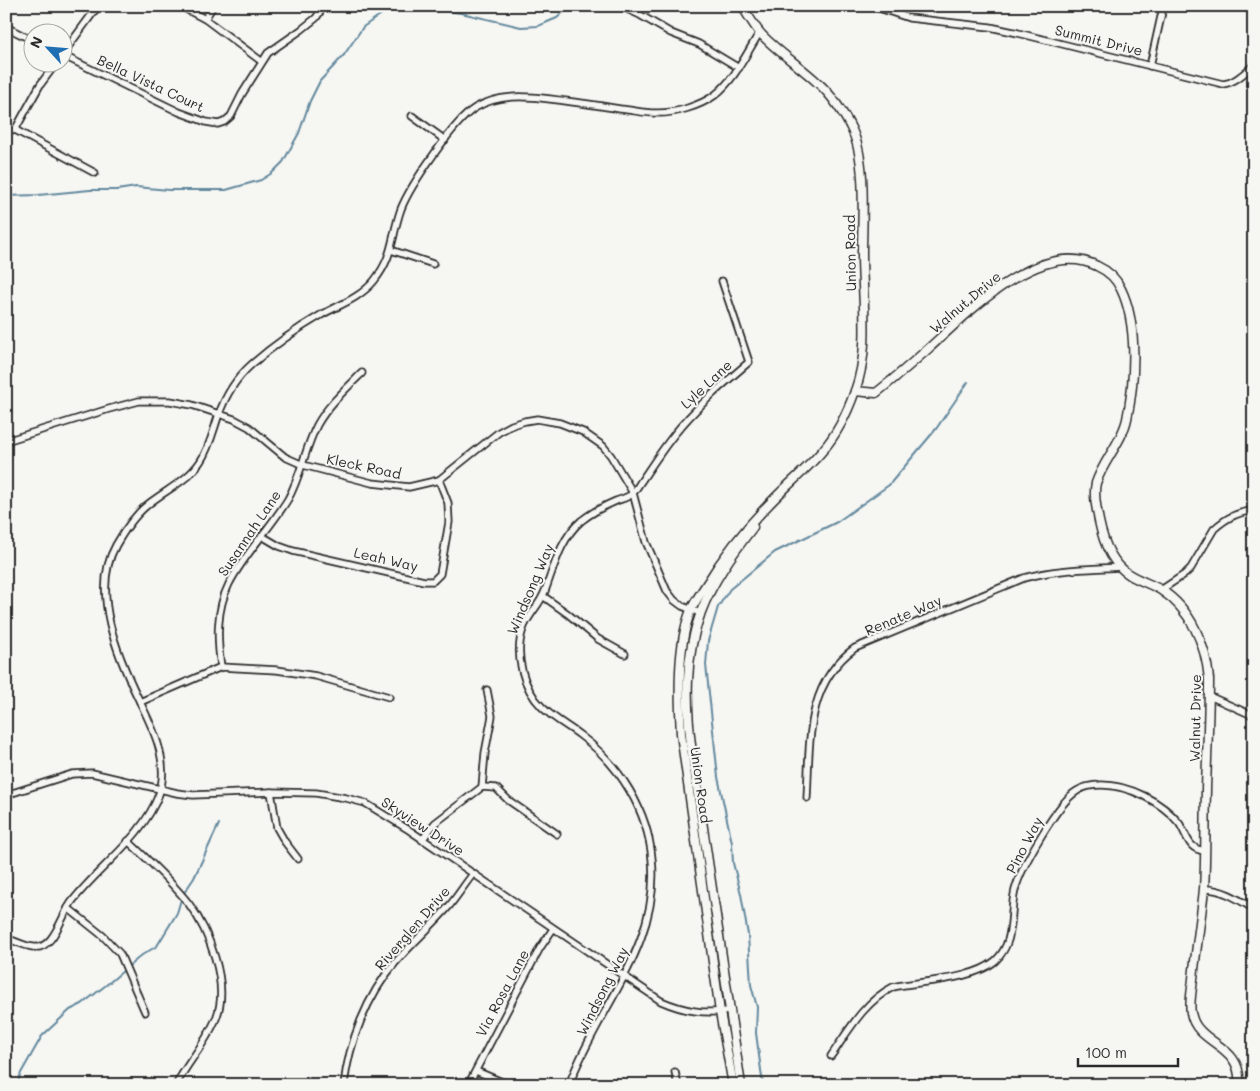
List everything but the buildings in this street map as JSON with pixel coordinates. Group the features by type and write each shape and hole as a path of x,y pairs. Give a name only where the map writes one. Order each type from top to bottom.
{"main road":[{"name":"Union Road","path":"732,1085 681,734 682,658 685,632 691,610 730,550 753,520 825,448 836,431 855,391 862,362 864,320 862,182 860,161 852,131 835,103 820,84 772,45 760,32 742,6"},
{"name":"Walnut Drive","path":"855,391 876,393 998,288 1021,274 1054,261 1071,259 1091,263 1104,269 1118,283 1126,300 1130,315 1133,369 1126,420 1119,439 1096,483 1095,493 1099,523 1110,554 1120,567 1131,575 1161,590 1176,603 1198,633 1208,667 1209,696 1204,889 1191,1012 1194,1025 1203,1034 1225,1049 1236,1064 1239,1085"},
{"name":"Union Road","path":"741,1085 688,726 689,658 700,613 729,560 763,511"}],"street":[{"path":"72,41 98,6"},
{"path":"180,6 205,19 261,61"},
{"path":"205,19 213,6"},
{"name":"Bella Vista Court","path":"72,60 179,112 206,122 218,124 231,116 261,61 268,53 316,18 324,6"},
{"path":"620,6 640,15 672,34 699,44 739,68"},
{"name":"Summit Drive","path":"873,6 909,18 999,29 1223,84 1228,84 1254,65"},
{"path":"1150,66 1162,12"},
{"path":"6,27 22,35"},
{"path":"6,938 31,947 46,946 52,939 68,908 82,889 143,825 152,810 160,789 160,753 156,736 125,669 113,635 106,603 105,576 113,550 128,524 148,504 185,479 199,464 208,447 227,394 240,375 255,361 301,327 355,298 372,284 384,266 391,250 400,211 409,192 444,140 456,125 475,108 503,97 529,96 658,114 688,108 712,97 730,81 760,32"},
{"path":"15,130 40,85 50,72"},
{"path":"412,116 444,140"},
{"path":"6,125 95,173"},
{"path":"391,250 433,264"},
{"name":"Lyle Lane","path":"633,493 671,438 693,411 748,362 722,281"},
{"name":"Susannah Lane","path":"220,667 218,635 222,601 229,584 288,498 303,465 316,426 328,408 362,373"},
{"name":"Kleck Road","path":"6,441 139,401 170,401 192,405 249,427 285,457 303,465 372,483 409,488 440,480 498,432 525,421 537,420 564,424 594,439 611,456 633,493 646,542 667,591 674,600 700,613"},
{"name":"Leah Way","path":"262,536 279,546 293,551 424,581 433,581 440,574 449,522 448,503 440,480"},
{"name":"Windsong Way","path":"569,1085 640,944 651,906 653,887 652,859 647,834 636,801 624,781 609,761 581,735 552,716 541,706 527,685 521,667 520,644 523,630 543,596 562,546 572,531 580,522 599,509 633,493"},
{"path":"1161,590 1191,568 1214,529 1219,524 1236,515 1254,510"},
{"name":"Renate Way","path":"807,798 812,717 822,688 843,657 856,648 1024,578 1071,570 1120,567"},
{"path":"543,596 598,639 625,654"},
{"path":"140,702 220,667 268,669 316,676 389,697"},
{"path":"482,787 485,753 492,716 487,690"},
{"path":"1209,696 1254,716"},
{"name":"Skyview Drive","path":"6,795 72,774 92,773 194,795 271,792 316,793 365,803 390,817 660,1001 688,1011 729,1011"},
{"name":"Pino Way","path":"831,1056 862,1010 882,993 893,987 979,971 997,958 1008,942 1013,901 1025,866 1058,809 1067,798 1078,790 1089,786 1104,785 1139,794 1166,810 1178,823 1192,846 1196,850 1205,851"},
{"path":"422,840 435,823 482,787 496,788 508,800 557,834"},
{"path":"271,792 277,828 284,842 298,859"},
{"path":"128,841 163,875 190,906 204,930 219,971 221,1002 217,1015 210,1031 176,1085"},
{"name":"Riverglen Drive","path":"344,1085 350,1051 358,1027 383,979 417,939 450,906 473,874"},
{"path":"1204,889 1214,889 1231,895 1254,909"},
{"path":"68,908 103,936 120,954 144,1012"},
{"name":"Via Rosa Lane","path":"468,1085 540,948 553,929"},
{"path":"476,1071 509,1085"},
{"path":"675,1072 678,1085"}],"waterway":[{"path":"6,196 117,190 136,187 169,190 226,190 261,180 272,173 283,162 299,133 310,101 320,81 344,55 363,27 390,8 413,6 461,13 521,27 538,26 557,18 570,6"},
{"path":"763,1085 756,1033 757,1007 751,985 748,935 718,777 706,665 708,641 718,607 730,589 775,552 837,522 889,485 936,429 968,382"},
{"path":"17,1085 21,1073 42,1036 70,1010 82,1004 142,955 157,946 177,913 182,896 194,878 219,824"}]}
